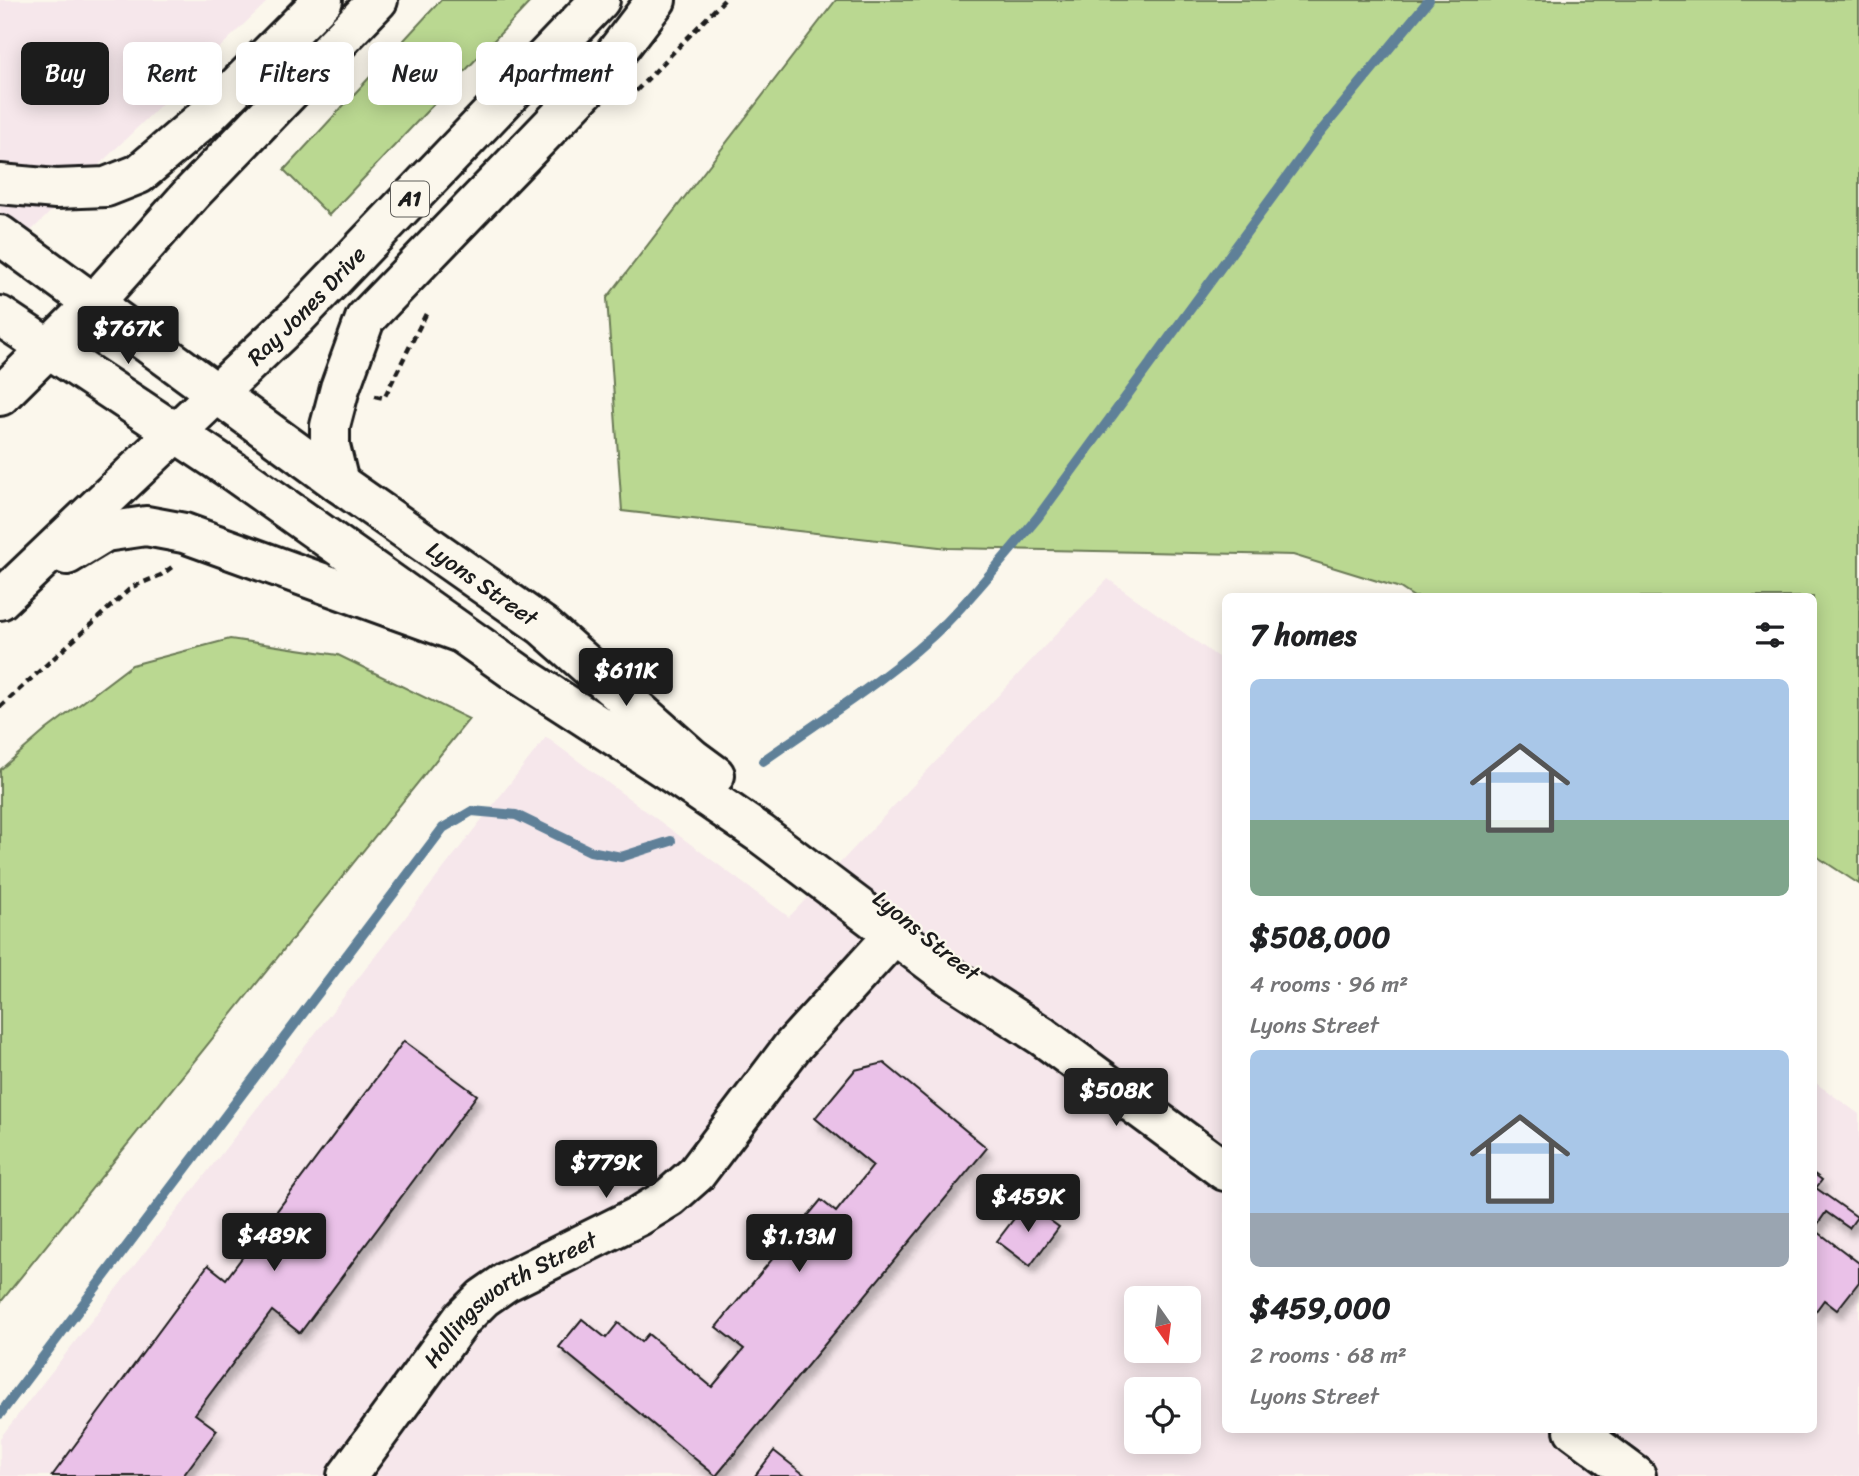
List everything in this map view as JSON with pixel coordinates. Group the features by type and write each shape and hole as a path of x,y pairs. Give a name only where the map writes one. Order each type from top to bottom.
{"main road":[{"path":"0,184 56,189 106,187 139,174 208,115 323,0"},
{"path":"0,396 93,304 191,194 378,0"},
{"name":"Ray Jones Drive","path":"7,593 296,318 600,0"},
{"path":"339,483 330,446 330,426 340,388 365,319 595,80 656,0"},
{"name":"Lyons Street","path":"0,235 339,483 543,626 692,758 962,961 1042,1036"},
{"name":"Lyons Street","path":"0,316 230,469 458,632 751,827 952,978 1042,1036 1222,1169"},
{"path":"7,593 106,532 146,526 184,533 458,632"},
{"name":"Hollingsworth Street","path":"347,1476 462,1318 482,1298 506,1282 639,1216 670,1197 696,1174 792,1047 894,935"},
{"path":"1578,1433 1636,1476"}],"path":[{"path":"637,91 724,0"},
{"path":"384,398 430,306"}],"shaded area":[{"path":"0,0 269,0 222,46 222,42 123,42 123,105 161,105 0,261"},
{"path":"1108,579 1222,660 1222,1433 1817,1433 1817,1084 1859,1114 1859,1476 0,1476 0,1438 546,737 789,917"}],"green space":[{"path":"441,0 532,0 492,42 476,42 476,59 462,74 462,42 402,42"},
{"path":"836,0 1859,0 1859,884 1817,857 1817,593 1408,593 1400,588 1293,555 948,548 622,511 607,298"},
{"path":"368,79 368,105 433,105 329,215 284,170 344,105 354,105 354,94"},
{"path":"230,639 338,655 469,719 0,1303 0,770 46,730 132,665"}],"building":[{"path":"404,1041 477,1095 300,1333 272,1311 195,1414 217,1430 183,1476 52,1476 208,1265 226,1279"},
{"path":"884,1063 987,1148 716,1476 559,1347 582,1319 606,1338 618,1323 641,1342 648,1334 712,1387 744,1349 716,1327 821,1200 836,1212 873,1166 815,1118 855,1070"},
{"path":"1817,1189 1857,1217 1849,1228 1826,1212 1817,1225"},
{"path":"1026,1203 1059,1227 1030,1266 997,1241"},
{"path":"1817,1231 1859,1263 1859,1282 1837,1310 1824,1300 1817,1310"},
{"path":"774,1451 806,1476 755,1476"}],"waterway":[{"path":"763,761 904,660 947,622 982,584 1038,517 1317,136 1429,0"},
{"path":"0,1414 443,828 472,811 516,815 590,851 621,857 671,841"}]}
